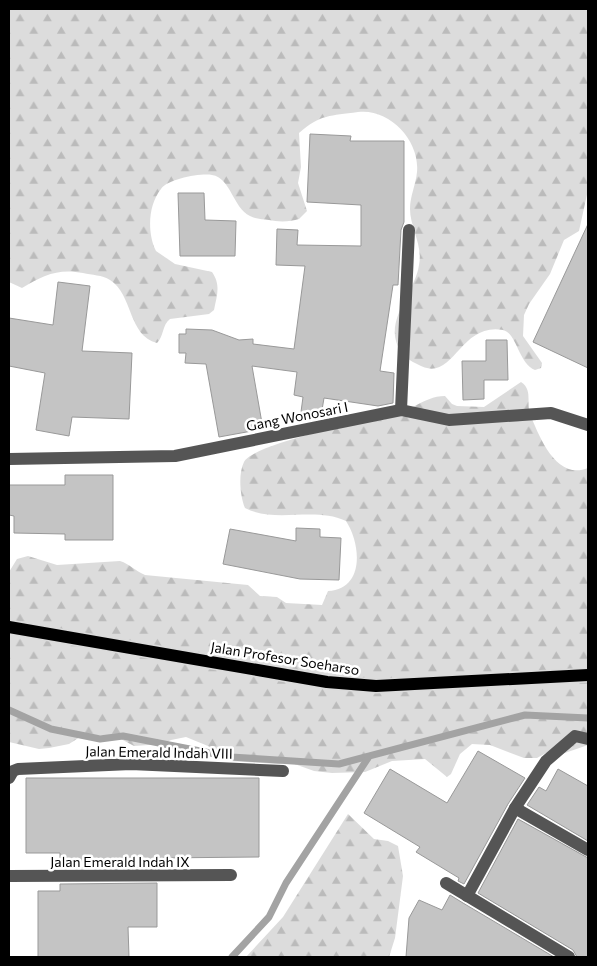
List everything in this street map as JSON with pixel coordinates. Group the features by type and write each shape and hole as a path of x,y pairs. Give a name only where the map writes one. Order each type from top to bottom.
{"main road":[{"name":"Jalan Profesor Soeharso","path":"9,627 327,682 376,686 588,675"}],"street":[{"path":"401,410 409,230"},
{"name":"Gang Wonosari I","path":"9,459 176,456 401,410 449,420 551,413 588,425"},
{"path":"467,896 516,808 546,761 575,736 588,739"},
{"name":"Jalan Emerald Indah VIII","path":"9,778 13,771 18,769 131,764 283,771"},
{"path":"516,808 588,850"},
{"name":"Jalan Emerald Indah IX","path":"9,876 231,875"},
{"path":"446,883 569,957"}],"green space":[{"path":"9,9 588,9 588,190 579,231 564,240 550,274 529,304 524,315 523,336 542,363 541,368 535,370 529,366 512,337 503,330 488,330 476,335 440,367 429,369 417,364 402,353 396,342 397,320 412,287 420,258 410,209 417,172 417,160 408,138 400,128 381,115 370,112 326,117 314,122 299,133 301,167 298,183 307,211 299,219 280,221 250,216 240,207 224,182 212,175 200,175 170,182 161,189 153,203 150,219 151,236 156,251 175,264 212,272 217,281 218,290 214,310 209,314 170,319 167,321 157,343 148,339 141,332 135,324 123,295 117,286 107,278 66,271 44,276 22,288 9,282"},
{"path":"521,382 525,385 528,392 529,410 538,434 550,454 567,468 577,470 588,468 588,745 559,755 546,753 537,758 524,758 490,745 472,744 460,754 451,774 447,777 425,759 392,761 365,772 332,773 314,771 289,762 279,764 229,761 208,746 186,737 163,744 134,746 119,738 97,735 80,737 69,744 39,749 9,742 9,572 17,559 28,556 57,565 120,561 145,575 248,585 260,596 277,597 286,603 322,605 328,591 340,588 349,582 357,564 355,541 346,521 321,515 269,515 245,508 240,485 244,462 250,456 263,449 280,443 339,427 390,418 437,397 445,396 452,404 457,406 484,407"},
{"path":"348,814 374,839 388,841 398,846 403,876 395,938 389,957 246,957 283,917"}],"building":[{"path":"310,134 351,136 350,141 404,141 404,222 401,230 398,285 393,285 380,371 394,373 393,403 378,406 324,398 321,416 301,412 303,397 294,395 297,372 252,366 263,429 219,437 206,364 185,363 186,353 179,353 179,334 186,334 186,329 212,330 239,340 253,339 253,344 294,349 305,266 276,265 277,229 298,230 297,245 361,246 361,205 307,202"},
{"path":"178,193 204,193 205,220 236,221 235,256 180,256"},
{"path":"588,224 588,368 533,342"},
{"path":"58,282 90,286 82,351 132,353 129,419 72,417 69,436 36,430 45,373 9,366 9,318 53,325"},
{"path":"486,340 507,340 508,380 484,380 484,399 463,400 462,361 486,361"},
{"path":"65,475 113,475 113,540 65,540 65,534 14,533 14,516 9,515 9,485 65,485"},
{"path":"296,528 320,529 320,537 341,538 339,580 300,579 223,564 230,529 296,541"},
{"path":"478,751 525,778 508,804 464,884 458,881 459,878 416,852 420,847 364,813 390,769 447,803"},
{"path":"558,769 588,786 588,841 527,805 539,787 546,791"},
{"path":"26,778 259,778 259,857 157,858 157,867 60,868 60,853 26,853"},
{"path":"518,819 588,858 588,957 577,957 573,950 478,893"},
{"path":"157,883 157,927 128,927 129,957 38,957 38,891 60,891 60,884"},
{"path":"450,895 554,957 406,957 409,918 419,900 442,910"}],"waterway":[{"path":"9,710 51,729 100,739 123,736 231,757 339,764 525,715 588,718"},
{"path":"232,957 269,917 286,883 368,758"}]}
